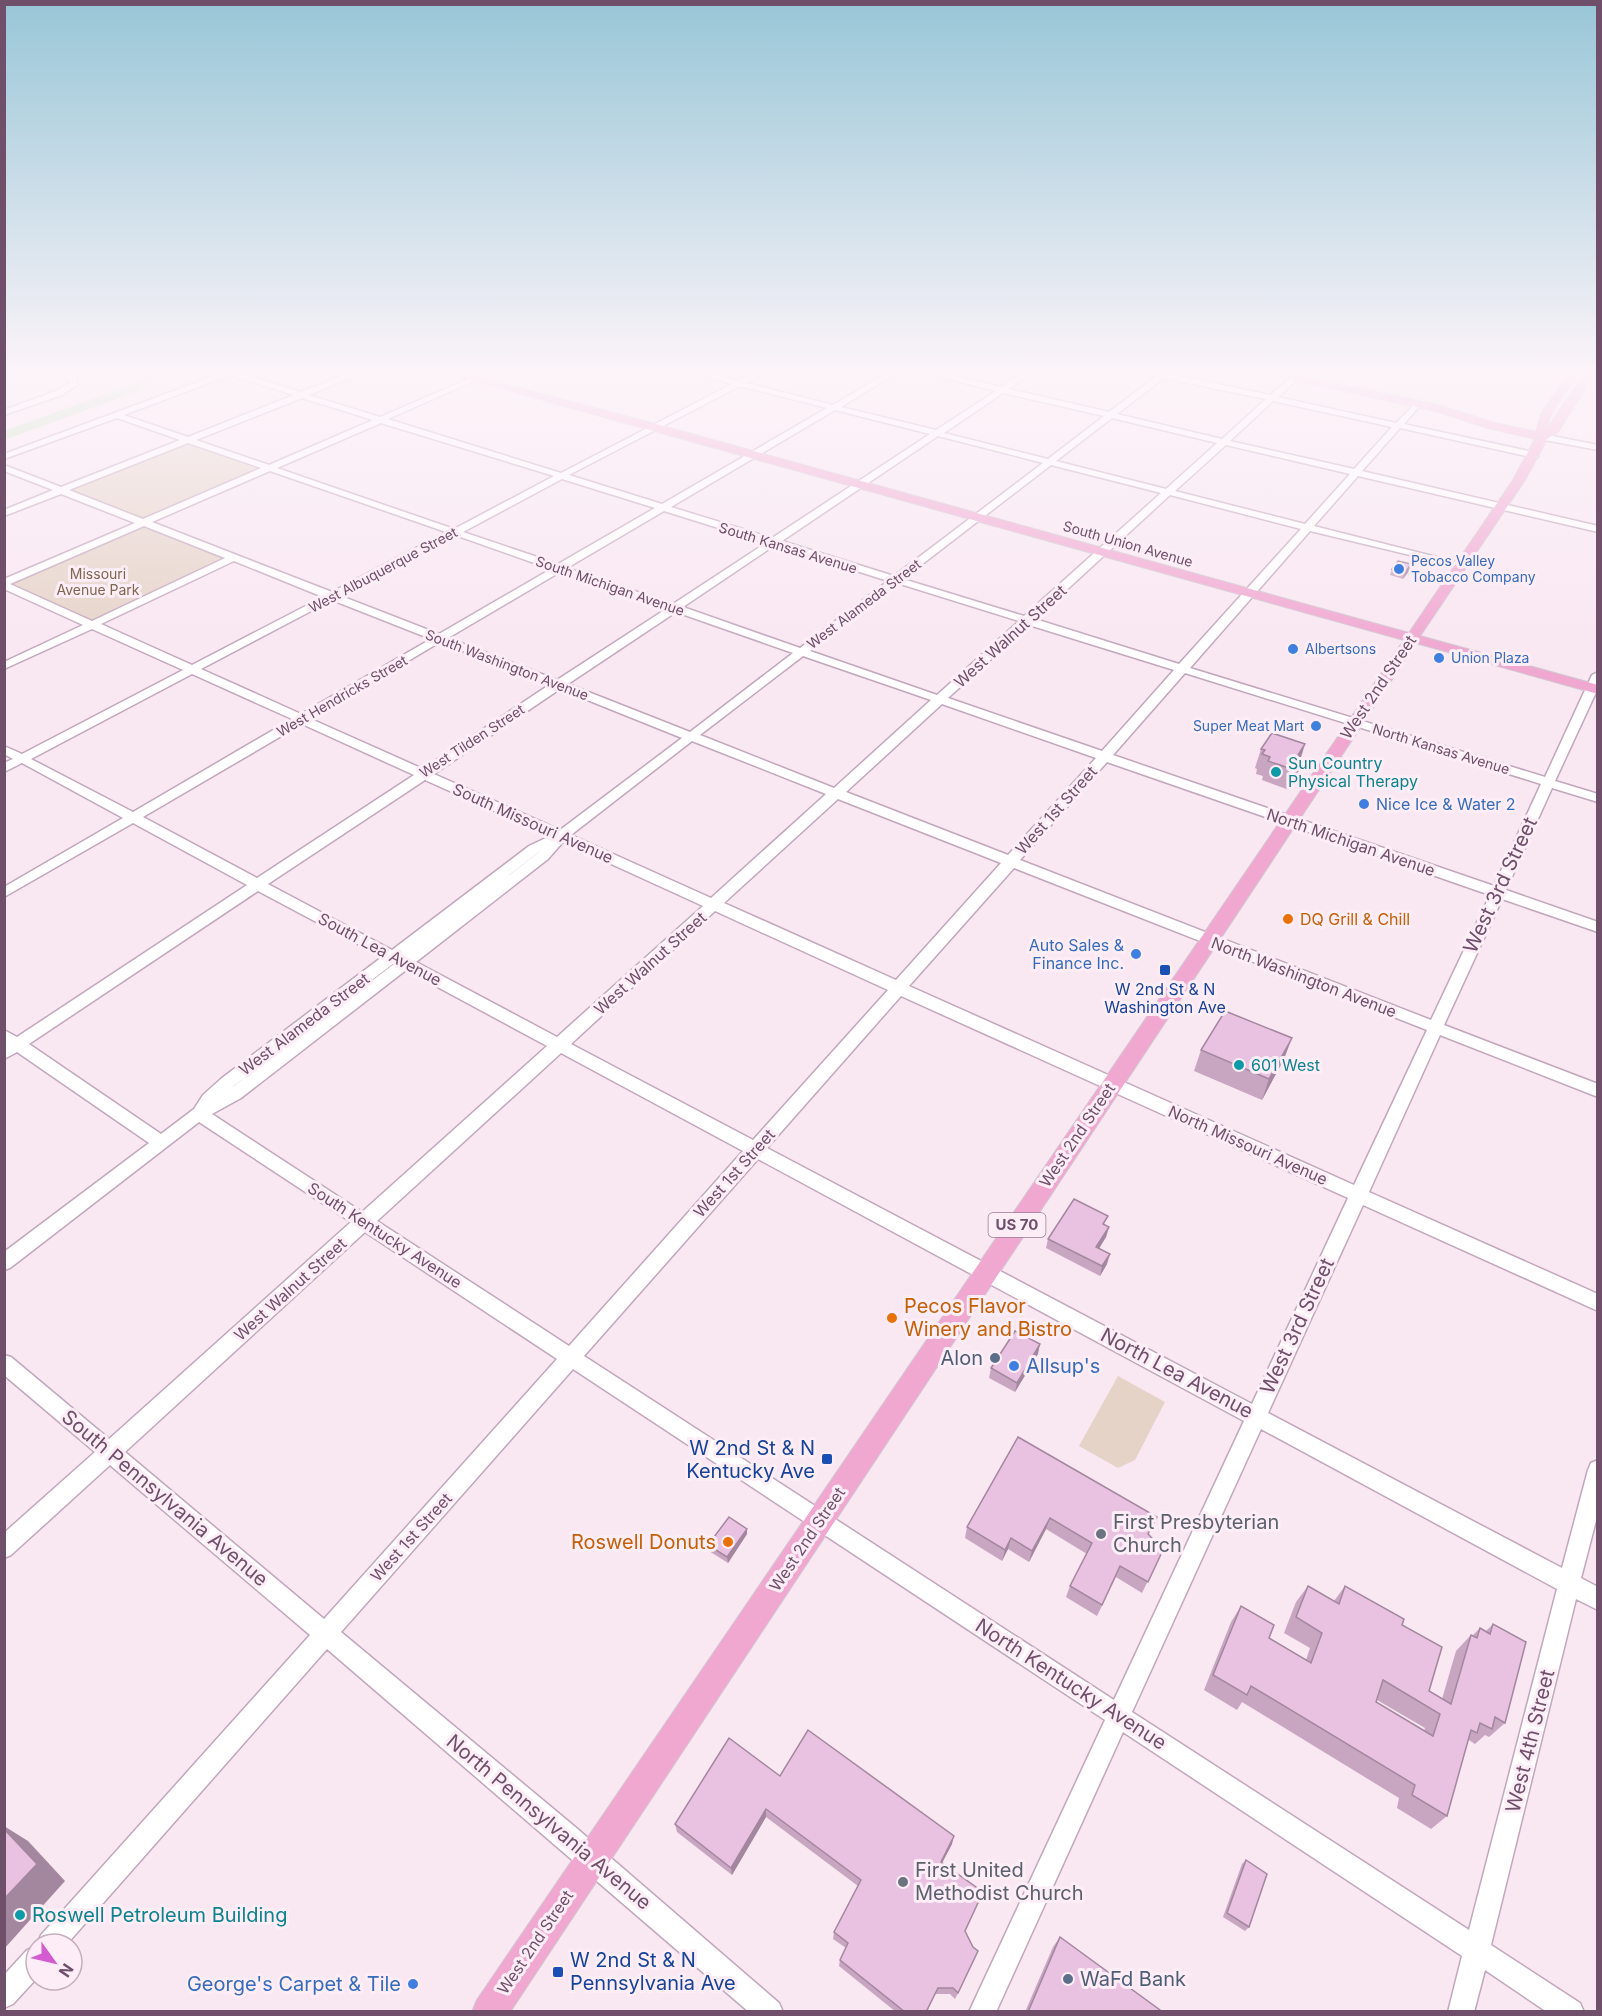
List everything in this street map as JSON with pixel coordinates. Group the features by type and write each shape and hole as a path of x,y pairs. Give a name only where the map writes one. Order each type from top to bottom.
{"main road":[{"name":"South Union Avenue","path":"789,465 1411,638 1595,684"},
{"name":"West 2nd Street","path":"489,2012 1501,506 1526,465"}],"street":[{"path":"4,513 127,465"},
{"name":"South Michigan Avenue","path":"260,465 1104,757"},
{"path":"4,584 276,465"},
{"name":"South Kansas Avenue","path":"522,465 1181,670"},
{"name":"West Albuquerque Street","path":"4,768 583,465"},
{"name":"West Hendricks Street","path":"4,893 736,465"},
{"name":"West Tilden Street","path":"9,1044 258,884 888,465"},
{"name":"West Alameda Street","path":"4,1263 199,1114 235,1094 399,960 543,856 561,836 1045,465"},
{"path":"1061,465 1460,566"},
{"name":"West Walnut Street","path":"4,1548 1199,465"},
{"path":"1322,465 1598,529"},
{"name":"West 1st Street","path":"61,1932 1363,465"},
{"name":"South Washington Avenue","path":"4,468 1010,862"},
{"path":"4,666 233,558"},
{"name":"South Missouri Avenue","path":"4,584 898,988"},
{"name":"North Kansas Avenue","path":"1181,670 1598,798"},
{"name":"West 3rd Street","path":"982,2012 1434,1027 1595,684"},
{"name":"South Lea Avenue","path":"4,749 755,1150"},
{"name":"North Michigan Avenue","path":"1104,757 1598,927"},
{"name":"North Washington Avenue","path":"1010,862 1598,1091"},
{"name":"North Missouri Avenue","path":"898,988 1598,1303"},
{"path":"9,1044 162,1143"},
{"name":"South Kentucky Avenue","path":"199,1114 570,1357"},
{"name":"North Lea Avenue","path":"755,1150 1598,1599"},
{"name":"North Kentucky Avenue","path":"570,1357 1570,2012"},
{"name":"South Pennsylvania Avenue","path":"4,1363 325,1634"},
{"name":"West 4th Street","path":"1461,2012 1598,1470"},
{"name":"North Pennsylvania Avenue","path":"325,1634 771,2012"},
{"path":"4,1995 24,1972"}],"green space":[{"path":"130,465 249,465 259,469 267,468 145,520 67,490"},
{"name":"Missouri Avenue Park","path":"144,523 233,558 92,625 5,583"},
{"path":"1118,1376 1165,1402 1135,1460 1118,1468 1079,1446"}],"building":[{"path":"1398,561 1411,564 1405,573 1392,569"},
{"path":"1272,733 1305,744 1296,758 1302,760 1295,770 1268,761 1270,757 1262,754 1265,750 1261,749"},
{"path":"1225,1011 1292,1038 1269,1079 1201,1050"},
{"path":"1074,1199 1108,1216 1103,1224 1109,1227 1096,1247 1110,1254 1102,1266 1048,1239"},
{"name":"Allsup's","path":"1015,1331 1040,1344 1017,1383 991,1368"},
{"name":"First Presbyterian Church","path":"1018,1437 1157,1517 1148,1534 1163,1550 1148,1582 1120,1566 1102,1605 1070,1586 1092,1543 1050,1518 1032,1551 1011,1538 1005,1550 967,1527"},
{"name":"Roswell Donuts","path":"729,1517 747,1529 727,1557 708,1545"},
{"path":"1308,1586 1339,1604 1345,1586 1404,1619 1402,1625 1442,1647 1429,1691 1451,1704 1471,1635 1477,1638 1480,1628 1490,1634 1493,1624 1526,1642 1505,1723 1495,1717 1492,1729 1480,1723 1477,1733 1471,1730 1447,1816 1412,1795 1415,1785 1251,1686 1247,1695 1213,1675 1241,1606 1274,1625 1269,1638 1311,1663 1322,1633 1296,1617","holes":["1383,1680 1440,1714 1433,1736 1376,1702"]},
{"name":"First United Methodist Church","path":"808,1730 954,1836 941,1862 983,1892 965,1931 973,1947 978,1951 958,1993 953,1988 938,1988 926,2012 905,2012 840,1960 848,1943 834,1932 861,1880 766,1809 731,1868 675,1824 729,1738 780,1776"},
{"path":"4,1829 37,1864 4,1899"},
{"path":"1246,1860 1267,1874 1249,1927 1227,1913"},
{"name":"WaFd Bank","path":"1060,1937 1160,2010 1159,2012 1028,2012"}],"place":[{"name":"Pecos Valley Tobacco Company","path":"1399,569"},
{"name":"Albertsons","path":"1293,649"},
{"name":"Union Plaza","path":"1439,658"},
{"name":"Super Meat Mart","path":"1316,726"},
{"name":"Sun Country Physical Therapy","path":"1276,772"},
{"name":"Nice Ice & Water 2","path":"1364,804"},
{"name":"DQ Grill & Chill","path":"1288,919"},
{"name":"Auto Sales & Finance Inc.","path":"1136,954"},
{"name":"W 2nd St & N Washington Ave","path":"1165,970"},
{"name":"601 West","path":"1239,1065"},
{"name":"Pecos Flavor Winery and Bistro","path":"892,1318"},
{"name":"Alon","path":"995,1358"},
{"name":"Allsup's","path":"1014,1366"},
{"name":"W 2nd St & N Kentucky Ave","path":"827,1459"},
{"name":"First Presbyterian Church","path":"1101,1534"},
{"name":"Roswell Donuts","path":"728,1542"},
{"name":"First United Methodist Church","path":"903,1882"},
{"name":"Roswell Petroleum Building","path":"20,1915"},
{"name":"W 2nd St & N Pennsylvania Ave","path":"558,1972"},
{"name":"WaFd Bank","path":"1068,1979"},
{"name":"George's Carpet & Tile","path":"413,1984"}]}
